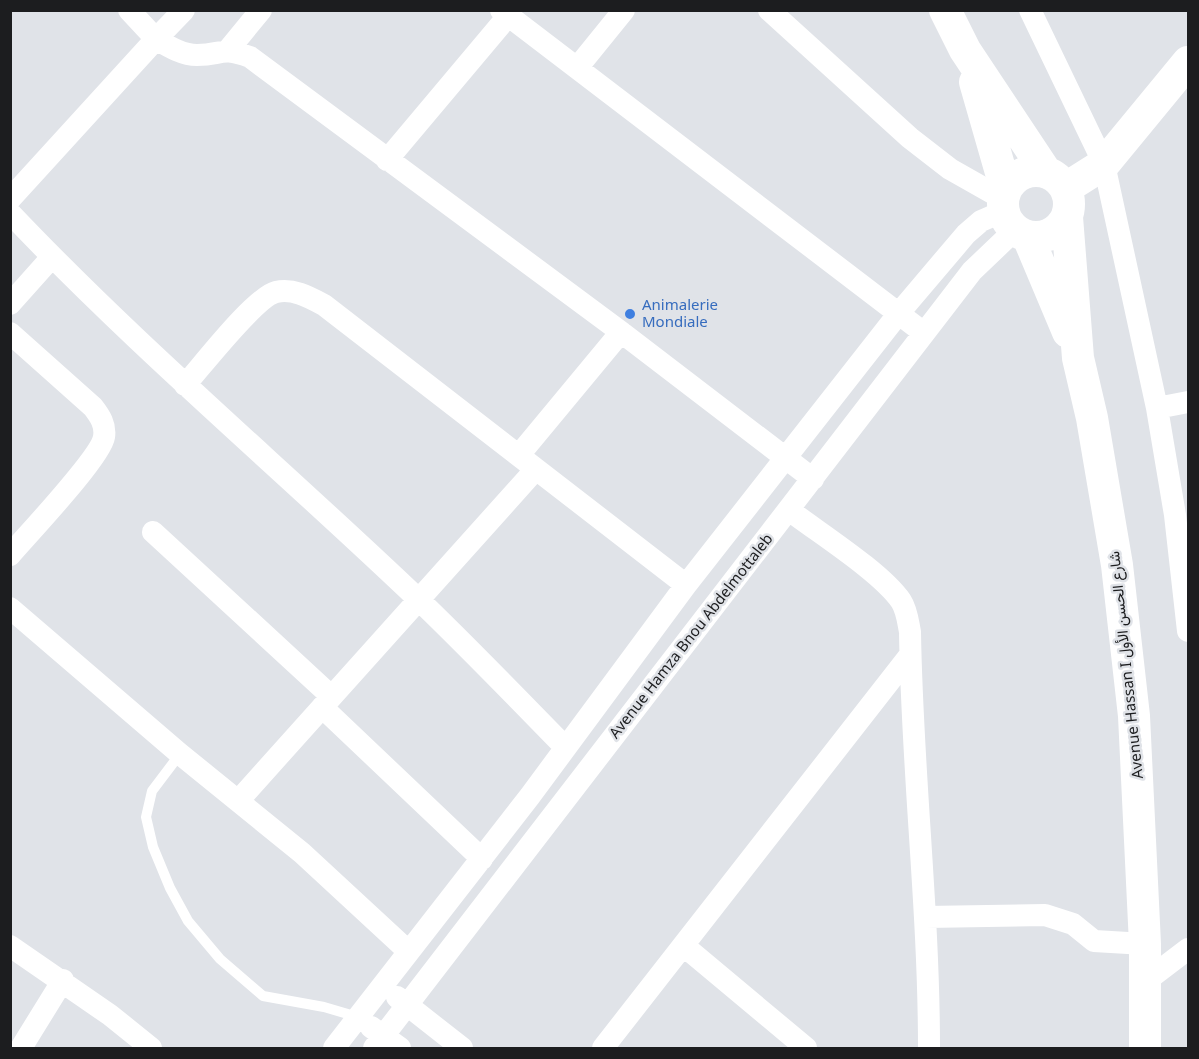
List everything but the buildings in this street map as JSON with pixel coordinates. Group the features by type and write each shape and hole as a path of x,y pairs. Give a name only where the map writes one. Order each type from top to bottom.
{"main road":[{"name":"Avenue Hassan I شارع الحسن الأول","path":"945,10 965,50 1060,192 1078,358 1107,498 1134,716 1145,944 1145,1048"},
{"name":"Avenue Hassan I شارع الحسن الأول","path":"965,50 1011,213 1078,358"},
{"path":"1060,192 1034,171 1023,174 1011,213 1040,237 1052,234 1060,192 1104,164 1188,62"}],"street":[{"path":"129,10 156,39 181,52 197,55 229,49 250,57 621,332 785,460 813,479"},
{"path":"10,199 184,10"},
{"path":"229,49 261,10"},
{"path":"577,68 624,10"},
{"path":"769,10 910,138 1011,213"},
{"path":"1030,10 1104,164 1157,408 1181,559 1188,631"},
{"path":"387,160 504,13 924,333"},
{"path":"10,213 52,257 185,385 419,600 565,747"},
{"path":"334,1048 482,859 686,585 899,313 966,234 981,221 1011,213"},
{"name":"Avenue Hamza Bnou Abdelmottaleb","path":"386,1044 407,1005 972,272 1011,213"},
{"path":"10,304 52,257"},
{"path":"185,385 261,298 286,291 303,294 324,305 686,585"},
{"path":"519,455 621,332"},
{"path":"10,333 93,407 103,420 105,435 102,444 85,468 10,555"},
{"path":"1157,408 1188,402"},
{"path":"238,801 536,470"},
{"path":"789,510 883,582 901,601 910,632 914,763 926,916 929,1048"},
{"path":"153,532 326,701 482,859"},
{"path":"10,608 180,754 334,881 408,951"},
{"path":"603,1048 910,655"},
{"path":"926,916 1045,915 1073,924 1094,941 1122,945 1145,944"},
{"path":"10,946 63,980 151,1048"},
{"path":"684,946 806,1048"},
{"path":"1146,981 1188,949"},
{"path":"21,1048 63,980"},
{"path":"382,985 462,1048"},
{"path":"358,1017 386,1044"}],"lane":[{"path":"180,754 152,791 146,817 153,847 165,878 188,921 220,958 263,996 324,1007 358,1017"}],"place":[{"name":"Animalerie Mondiale","path":"630,314"}]}
